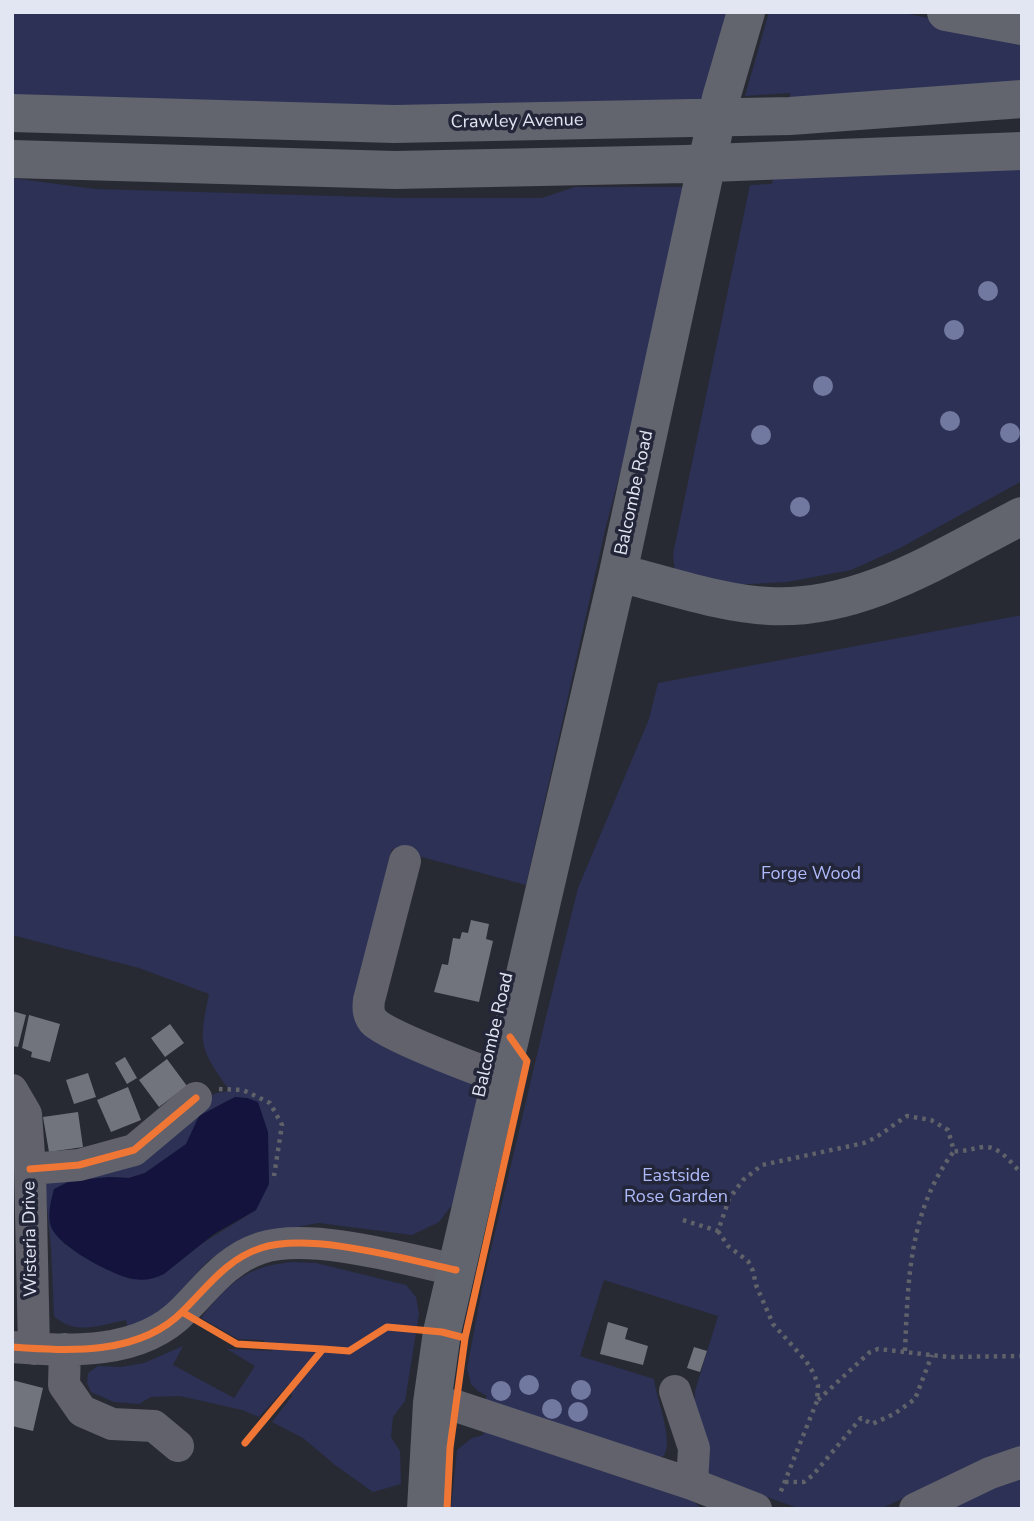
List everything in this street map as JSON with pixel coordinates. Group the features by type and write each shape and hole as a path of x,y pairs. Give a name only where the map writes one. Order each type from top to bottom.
{"main road":[{"name":"Balcombe Road","path":"426,1509 432,1403 442,1332 618,573 721,97 746,12"},
{"path":"946,12 1022,26"},
{"name":"Crawley Avenue","path":"12,113 394,124 790,116 1022,99"},
{"path":"12,159 395,170 685,164 1022,151"},
{"path":"618,573 749,605 796,606 826,602 875,588 1022,516"}],"street":[{"path":"405,861 369,1000 369,1014 378,1026 449,1058 500,1077"},
{"name":"Wisteria Drive","path":"12,1090 26,1114 30,1168 23,1348"},
{"path":"30,1168 79,1165 134,1150 196,1098"},
{"path":"23,1348 87,1350 133,1341 160,1329 182,1312 223,1269 242,1256 281,1243 327,1245 456,1270"},
{"path":"65,1349 64,1385 82,1411 112,1424 154,1426 178,1446"},
{"path":"675,1391 694,1448 692,1484"},
{"path":"432,1403 456,1406 692,1484 767,1504"},
{"path":"915,1509 990,1473 1022,1462"}],"path":[{"path":"196,1098 219,1089 243,1090 270,1103 282,1125 274,1176"},
{"path":"718,1231 729,1199 743,1180 762,1165 864,1143 879,1137 888,1127 907,1116 931,1120 948,1130 954,1151"},
{"path":"954,1151 964,1152 987,1147 1000,1152 1022,1174"},
{"path":"905,1351 908,1275 922,1209 939,1171 954,1151"},
{"path":"683,1220 718,1231 728,1246 748,1261 773,1324 806,1361 818,1385 817,1401 785,1482 767,1504"},
{"path":"817,1401 870,1352 878,1349 962,1357 1022,1356"},
{"path":"785,1482 804,1482 813,1475 861,1418 872,1424 881,1422 915,1399 932,1355"}],"green space":[{"path":"12,12 731,12 706,99 411,107 12,96"},
{"path":"769,12 898,12 1022,36 1022,87 790,98 790,93 745,96"},
{"path":"1022,165 1022,481 900,548 851,570 787,582 731,585 675,572 673,554 750,185 772,184 773,178"},
{"path":"12,178 95,189 403,198 542,198 575,187 684,187 634,420 606,526 526,885 392,849 354,1000 357,1023 374,1039 478,1087 469,1151 455,1201 439,1222 412,1235 319,1223 257,1234 231,1245 208,1261 167,1306 149,1319 128,1328 126,1320 88,1327 70,1326 62,1322 54,1316 44,1177 203,1099 230,1091 204,1046 203,1025 209,994 139,968 12,935","holes":["235,1097 256,1210 198,1246 131,1279 63,1243 108,1177 129,1178 145,1173 187,1144 199,1116"]},
{"name":"Forge Wood","path":"1022,615 1022,1447 1013,1448 880,1509 801,1509 703,1475 694,1416 695,1391 718,1316 604,1280 580,1356 654,1379 666,1429 667,1448 664,1456 657,1458 484,1403 487,1396 471,1384 467,1369 483,1283 545,1021 578,888 649,719 658,683"},
{"path":"292,1262 316,1263 406,1285 416,1297 419,1314 405,1401 393,1417 391,1437 400,1451 401,1484 373,1492 303,1438 272,1422 292,1396 289,1384 259,1417 242,1410 180,1396 151,1397 139,1404 114,1402 91,1392 87,1383 88,1373 98,1366 121,1367 144,1363 183,1346 173,1365 234,1398 255,1366 227,1349 273,1351 263,1340 238,1339 201,1318 220,1295 239,1279 262,1268"},
{"path":"485,1428 680,1490 702,1509 451,1509 457,1450 472,1438 483,1435"},
{"path":"1022,1474 1022,1509 943,1509"}],"shaded area":[{"path":"235,1097 258,1102 268,1132 269,1184 256,1210 214,1234 164,1274 145,1280 133,1279 100,1266 75,1251 56,1235 49,1217 54,1189 70,1181 129,1178 145,1173 186,1144 199,1116"}],"building":[{"path":"471,920 489,924 486,939 493,941 479,1002 434,992 442,964 448,965 453,938 460,939 462,932 468,933"},
{"path":"12,1011 26,1015 18,1047 12,1046"},
{"path":"29,1015 60,1024 50,1062 31,1057 32,1052 22,1048"},
{"path":"170,1024 184,1043 165,1057 151,1038"},
{"path":"125,1057 137,1078 127,1084 115,1063"},
{"path":"167,1059 187,1086 159,1107 139,1080"},
{"path":"88,1073 96,1097 74,1104 66,1080"},
{"path":"128,1087 141,1120 111,1132 97,1100"},
{"path":"78,1112 83,1147 49,1152 43,1117"},
{"path":"608,1322 628,1328 625,1339 648,1346 643,1365 600,1354"},
{"path":"694,1347 707,1351 700,1372 687,1368"},
{"path":"12,1380 43,1388 33,1431 12,1426"}],"cycle path":[{"path":"447,1509 450,1448 465,1338 527,1061 510,1037"},
{"path":"30,1169 79,1165 134,1150 196,1098"},
{"path":"12,1347 80,1349 125,1343 147,1336 184,1310 219,1274 238,1259 261,1248 281,1244 305,1243 358,1249 456,1270"},
{"path":"182,1312 237,1344 323,1349"},
{"path":"245,1443 323,1349 349,1351 387,1327 442,1332 465,1338"}],"park label":[{"name":"Eastside Rose Garden","path":"676,1187"}]}
